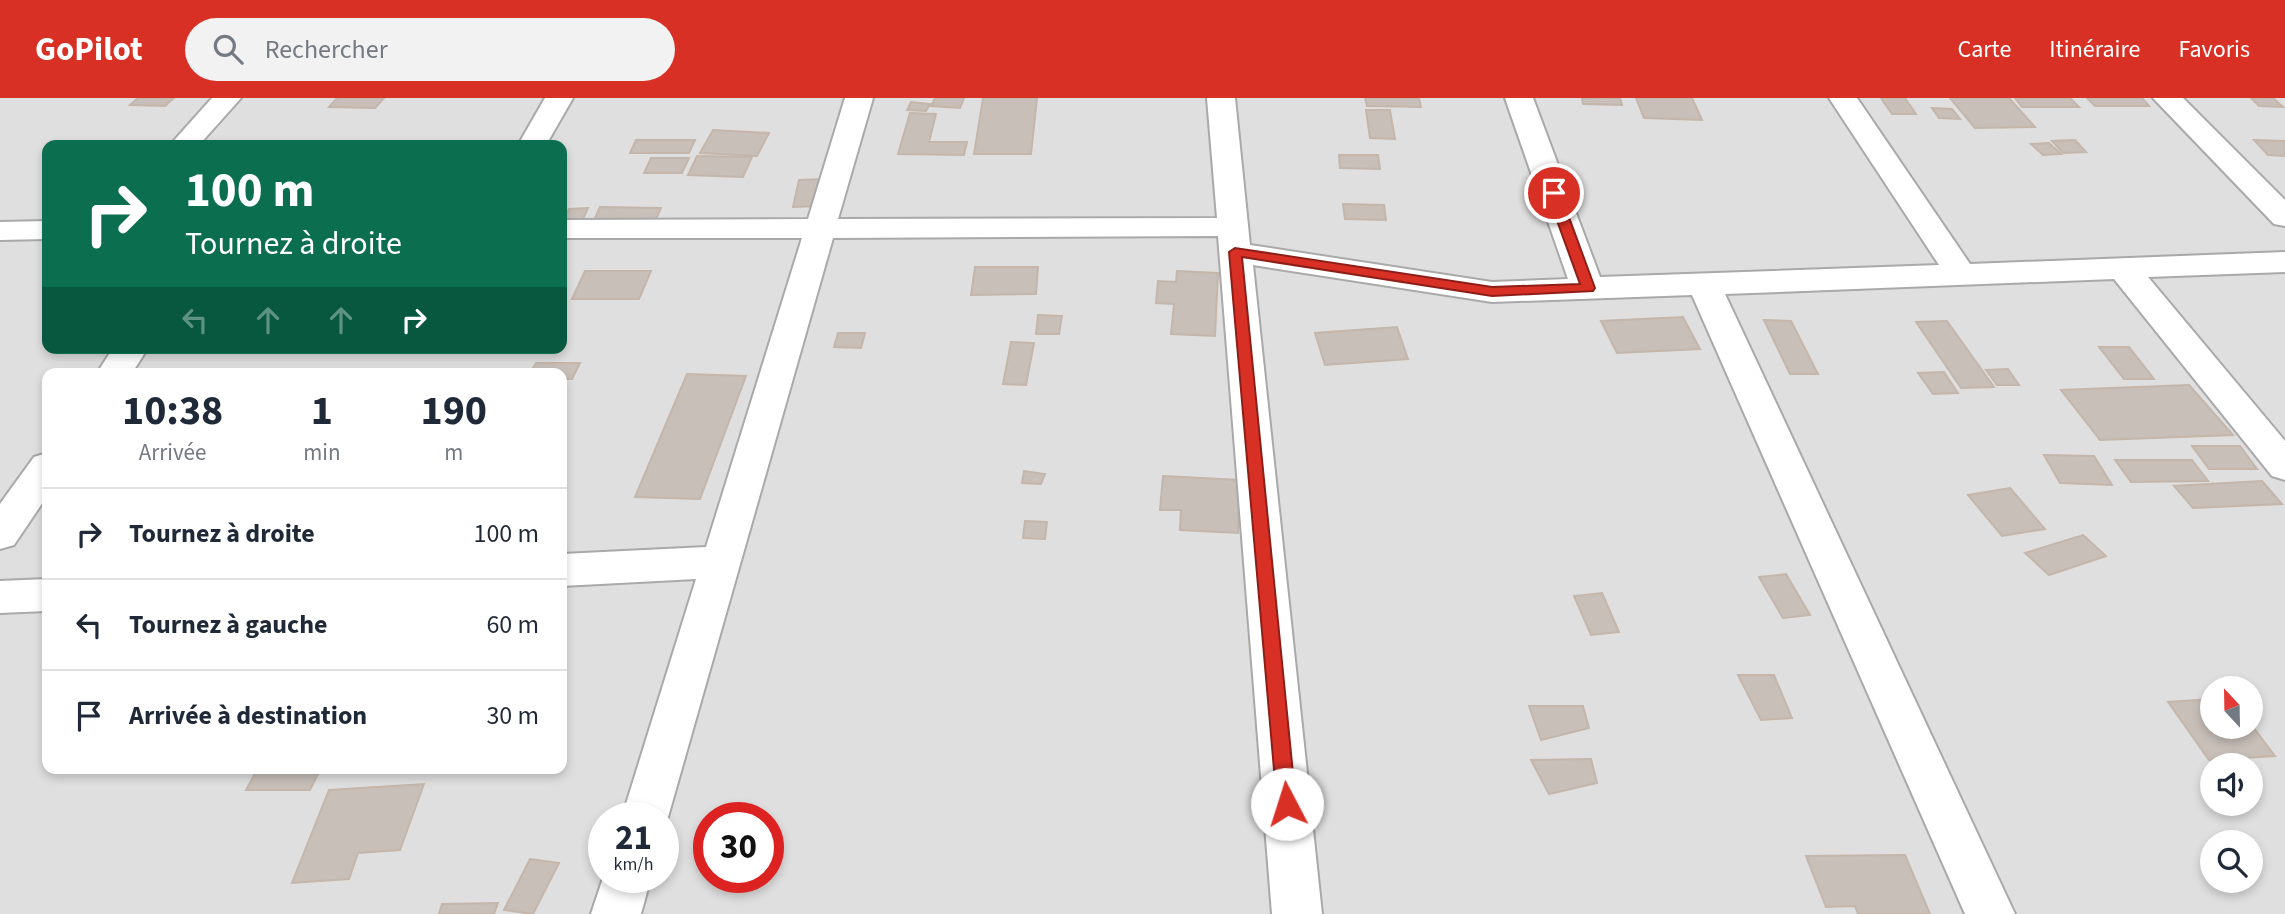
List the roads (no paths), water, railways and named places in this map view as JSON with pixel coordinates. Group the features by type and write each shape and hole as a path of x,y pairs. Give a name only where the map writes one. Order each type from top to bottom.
{"street":[{"path":"189,140 227,98"},
{"path":"535,140 559,98"},
{"path":"649,802 859,98"},
{"path":"1221,98 1297,914"},
{"path":"1519,98 1588,288"},
{"path":"1843,98 1961,274"},
{"path":"2167,98 2285,216"},
{"path":"567,229 820,228 1234,240 1492,292 2285,262"},
{"path":"0,230 42,230"},
{"path":"2123,268 2285,466"},
{"path":"1704,284 1990,914"},
{"path":"0,534 42,474"},
{"path":"567,570 721,562"},
{"path":"0,597 42,595"},
{"path":"616,914 622,893"}]}
